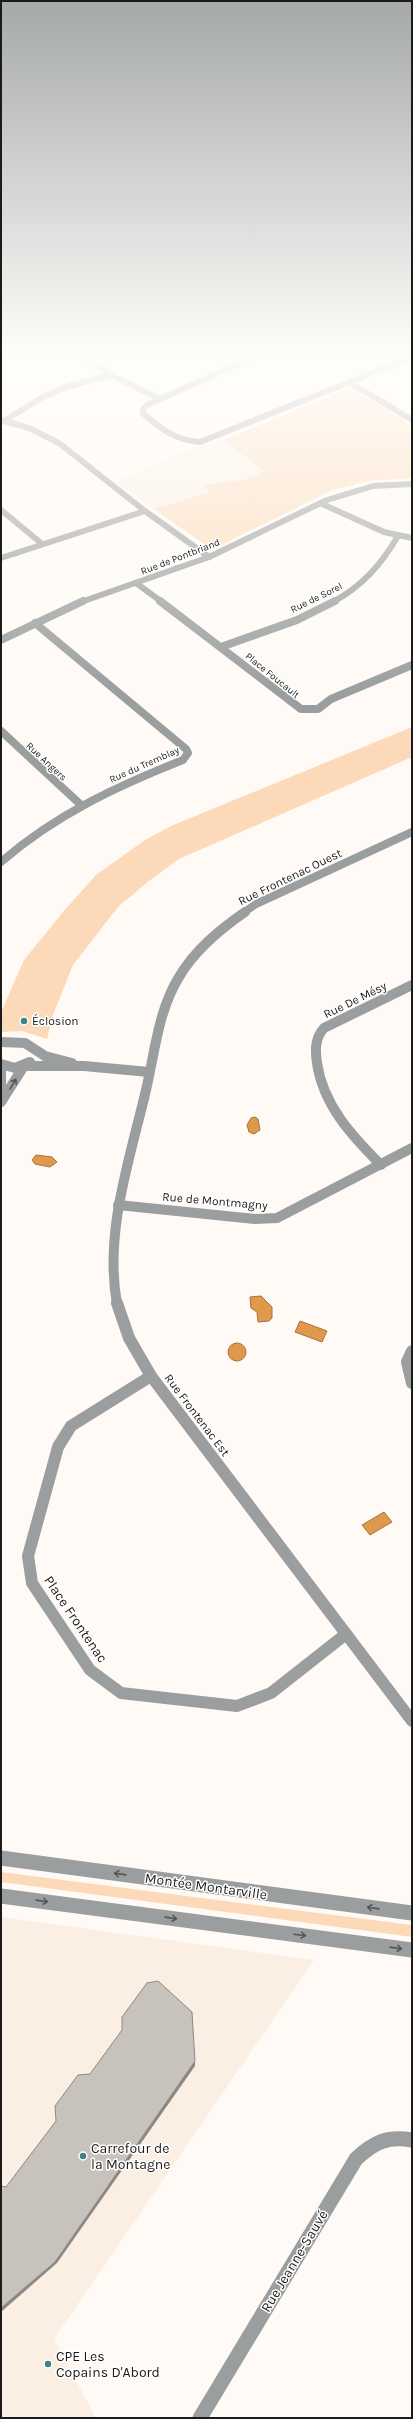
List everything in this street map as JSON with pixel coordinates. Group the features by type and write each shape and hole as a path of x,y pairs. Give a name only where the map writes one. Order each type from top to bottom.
{"street":[{"path":"92,469 209,557"},
{"name":"Rue de Pontbriand","path":"1,640 82,602 209,557 320,503 350,492 373,486 412,484"},
{"path":"320,503 398,536 412,538"},
{"path":"1,510 41,543"},
{"path":"1,558 41,543 145,510"},
{"name":"Rue de Sorel","path":"221,647 299,618 352,590 378,568 390,552 398,536"},
{"name":"Place Foucault","path":"136,583 221,647 292,704 307,710 322,707 330,699 412,665"},
{"name":"Rue du Tremblay","path":"1,862 28,839 80,804 183,760 187,756 187,751 36,623"},
{"name":"Rue Angers","path":"1,731 80,804"},
{"name":"Rue Frontenac Ouest","path":"149,1072 167,1005 177,979 189,962 219,932 237,916 256,904 412,832"},
{"name":"Rue De Mésy","path":"381,1165 347,1130 332,1107 323,1088 317,1065 316,1040 324,1028 412,985"},
{"path":"1,1042 25,1043 33,1050 45,1056 84,1066"},
{"path":"1,1047 13,1042"},
{"path":"1,1102 24,1066 33,1059 33,1050"},
{"path":"1,1086 1,1064 12,1068 24,1066 84,1066 149,1072"},
{"name":"Rue Frontenac Est","path":"149,1072 118,1205 114,1241 116,1298 130,1342 151,1376 412,1721"},
{"name":"Rue de Montmagny","path":"118,1205 271,1220 288,1214 412,1148"},
{"path":"412,1351 407,1362 412,1383"},
{"name":"Place Frontenac","path":"151,1376 70,1426 58,1447 28,1556 32,1583 90,1670 121,1693 237,1706 272,1694 346,1634"},
{"name":"Montée Montarville","path":"1,1858 412,1913"},
{"path":"2,1896 412,1950"},
{"name":"Rue Jeanne-Sauvé","path":"200,2418 356,2159 374,2143 392,2136 412,2140"}],"shaded area":[{"path":"146,469 261,469 266,473 154,509 116,482"},
{"path":"260,469 412,469 412,478 368,481 333,490 215,548 207,546 154,509 209,492 205,485 244,480 264,472"},
{"path":"412,727 412,757 179,859 149,881 118,907 73,965 53,1015 47,1039 22,1031 1,1032 1,1012 24,960 63,912 96,875 145,840 171,826"},
{"path":"255,1117 258,1119 260,1130 254,1134 249,1132 247,1125 251,1118"},
{"path":"36,1155 52,1157 57,1162 50,1167 35,1164 32,1160"},
{"path":"261,1296 272,1307 272,1318 269,1321 258,1322 257,1312 251,1308 250,1297"},
{"path":"300,1321 327,1331 322,1342 295,1332"},
{"path":"237,1343 243,1346 246,1352 243,1358 237,1361 231,1358 228,1352 231,1346"},
{"path":"384,1512 392,1522 370,1535 362,1525"},
{"path":"1,1872 412,1925 412,1937 1,1882"},
{"path":"1,1917 314,1960 54,2339 96,2418 1,2418"}],"building":[{"name":"Carrefour de la Montagne","path":"158,1981 192,2012 195,2061 55,2262 1,2308 1,2186 6,2187 56,2121 55,2106 78,2075 90,2074 122,2030 122,2017 147,1983"}],"place":[{"name":"Éclosion","path":"24,1021"},
{"name":"Carrefour de la Montagne","path":"83,2156"},
{"name":"CPE Les Copains D'Abord","path":"48,2364"}]}
